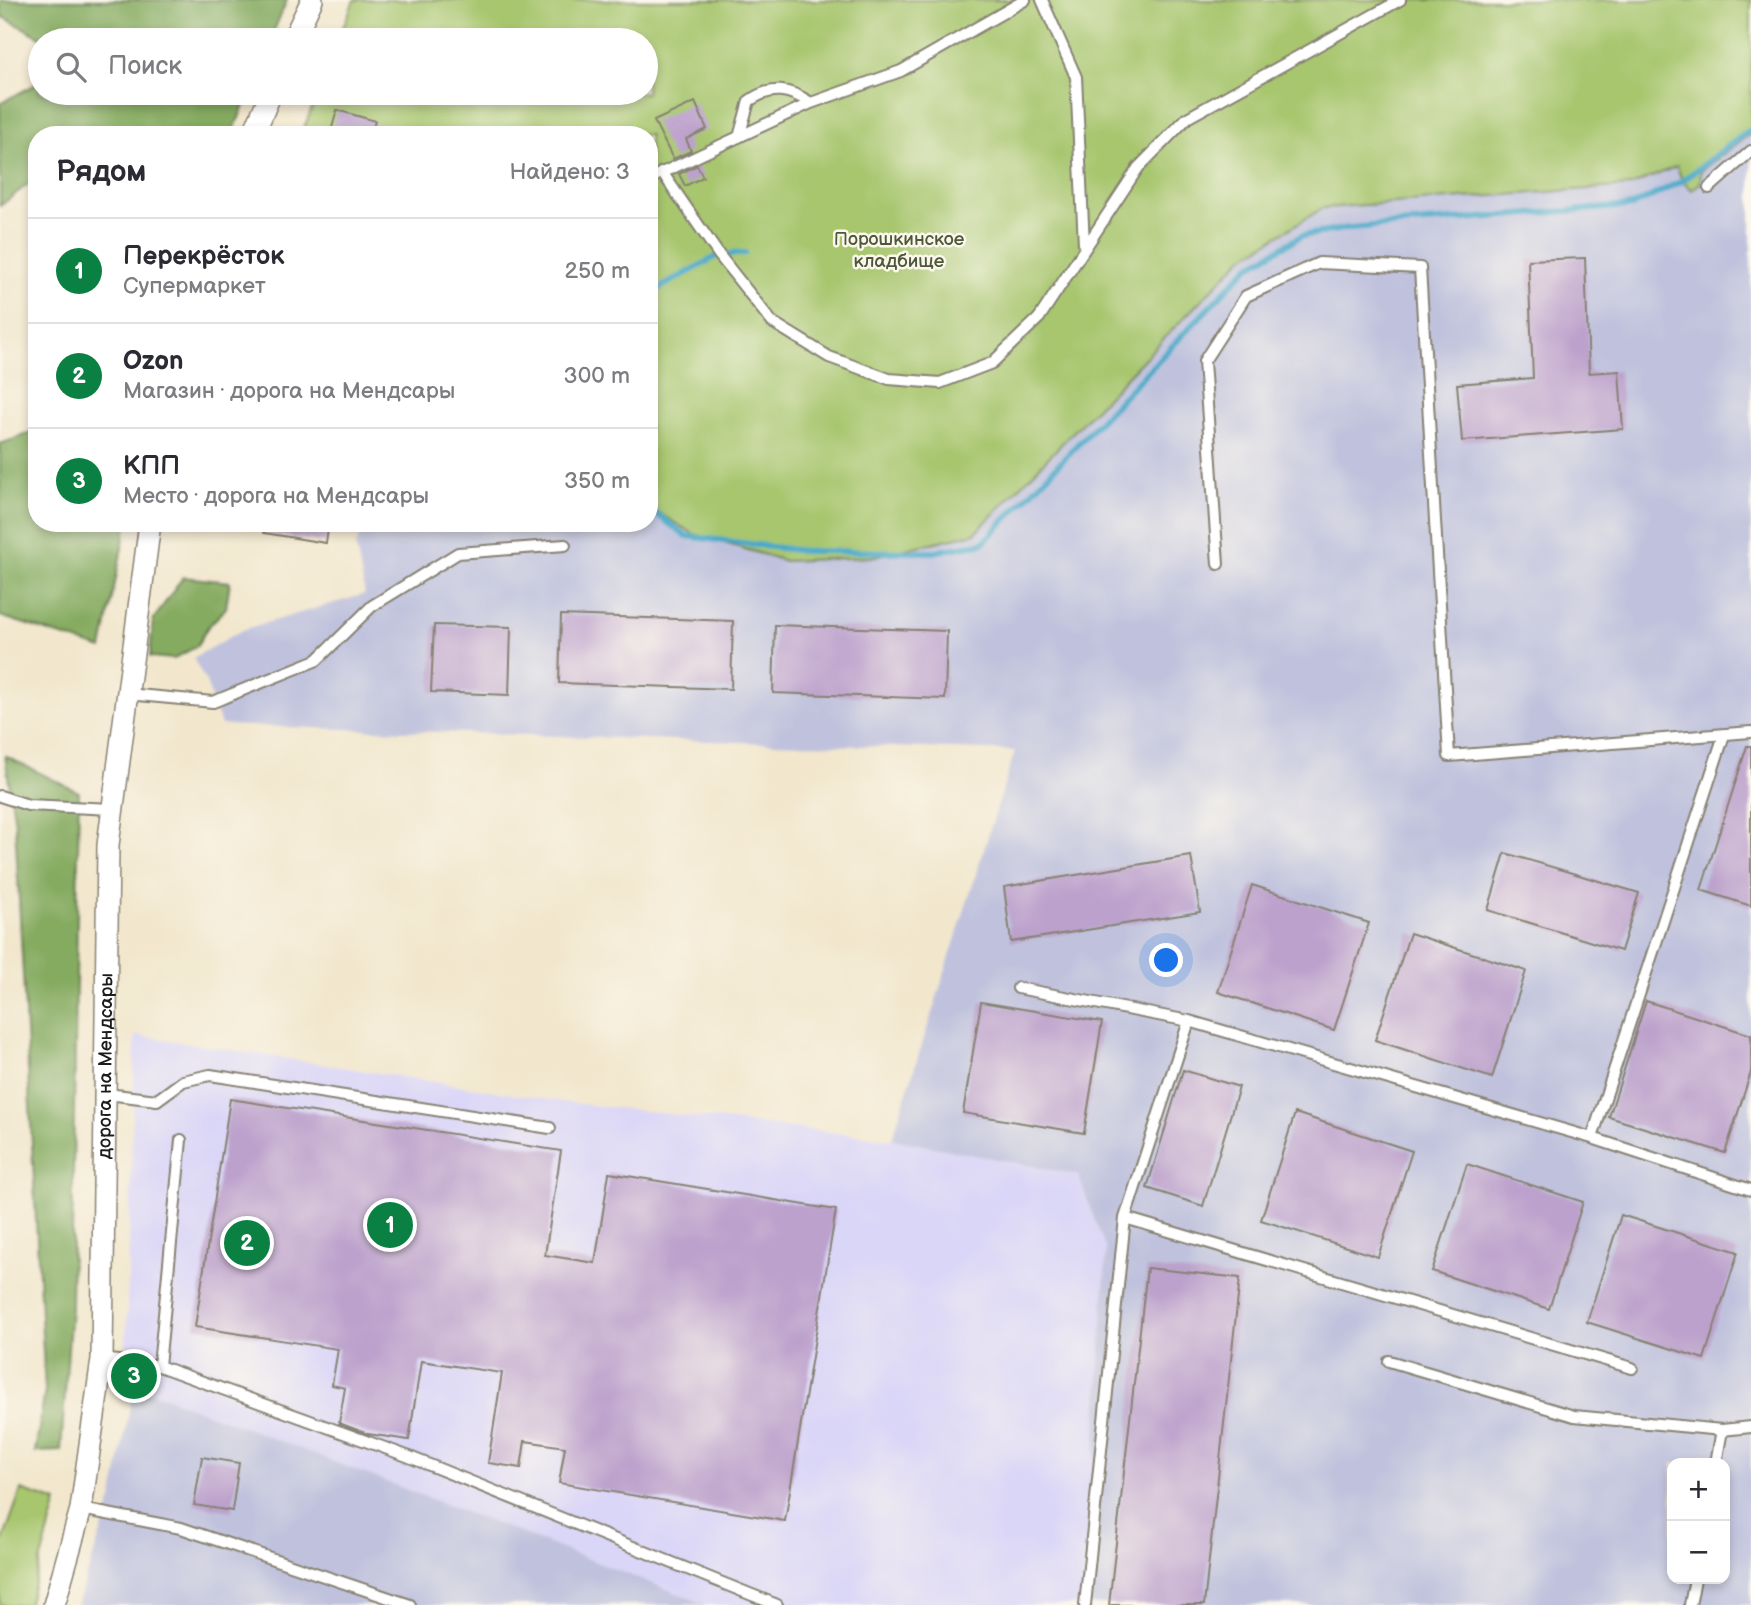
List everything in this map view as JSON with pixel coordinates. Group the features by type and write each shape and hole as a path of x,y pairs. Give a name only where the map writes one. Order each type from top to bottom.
{"street":[{"path":"299,28 312,0"},
{"path":"257,126 266,105"},
{"name":"дорога на Мендсары","path":"54,1605 81,1509 102,1359 107,1094 107,883 112,809 149,532"}],"lane":[{"path":"658,174 811,103 901,71 1025,0"},
{"path":"1042,0 1076,77 1084,246"},
{"path":"662,172 719,255 772,322 829,357 889,379 940,383 992,363 1039,318 1084,246 1138,168 1187,118 1400,0"},
{"path":"739,137 748,101 757,95 771,91 793,91 811,103"},
{"path":"1709,188 1751,150"},
{"path":"1218,564 1203,361 1246,296 1319,263 1420,268 1449,756 1751,732"},
{"path":"126,694 214,702 317,660 372,606 458,553 565,545"},
{"path":"1592,1138 1724,735"},
{"path":"0,796 28,805 112,809"},
{"path":"1018,988 1189,1021 1592,1138 1751,1190"},
{"path":"1085,1605 1125,1218 1189,1021"},
{"path":"107,1094 157,1100 183,1081 210,1075 550,1128"},
{"path":"159,1367 181,1140"},
{"path":"1125,1218 1632,1368"},
{"path":"102,1359 159,1367 407,1456 778,1605"},
{"path":"1388,1361 1574,1416 1722,1430 1751,1427"},
{"path":"1717,1458 1722,1430"},
{"path":"81,1509 181,1528 410,1605"},
{"path":"1690,1605 1694,1584"}],"shaded area":[{"path":"1751,112 1751,1605 1087,1605 1106,1250 1078,1175 892,1139 1015,751 221,725 206,682 193,658 242,630 365,594 356,547 360,532 658,532 658,512 694,534 975,533 1242,258 1323,208 1631,186"},
{"path":"135,1035 564,1102 892,1139 1078,1175 1106,1250 1087,1605 708,1605 134,1385 126,1380 126,1342"},
{"path":"134,1385 708,1605 77,1605 113,1496"}],"green space":[{"path":"1,0 287,0 275,28 28,28 28,30 1,16"},
{"name":"Порошкинское кладбище","path":"354,0 1751,0 1751,133 1701,171 1700,183 1692,190 1682,181 1677,166 1631,186 1323,208 1242,258 975,533 871,557 785,561 694,534 658,512 658,126 305,126 313,105 658,105 658,28 343,28"},
{"path":"28,88 28,105 244,105 236,126 28,126 28,184 0,206 0,103"},
{"path":"28,434 28,532 125,532 102,649 0,616 0,444"},
{"path":"183,577 230,582 226,608 207,628 197,646 174,659 150,657 153,620"},
{"path":"5,756 79,792 71,1307 61,1451 35,1452 45,1391 15,824"},
{"path":"21,1490 57,1502 28,1605 0,1605 0,1549"}],"building":[{"path":"695,102 707,129 686,139 691,151 673,159 654,121"},
{"path":"337,110 375,121 374,126 333,126"},
{"path":"697,165 703,177 685,186 679,174"},
{"path":"1585,258 1589,373 1619,371 1623,429 1462,441 1457,384 1533,378 1528,260"},
{"path":"264,532 328,532 326,543"},
{"path":"561,615 733,621 731,689 559,683"},
{"path":"434,625 511,627 509,695 431,692"},
{"path":"775,625 947,631 945,699 773,693"},
{"path":"1747,746 1751,746 1751,906 1701,890"},
{"path":"1505,853 1639,893 1621,951 1488,910"},
{"path":"1191,856 1200,912 1011,942 1004,887"},
{"path":"1252,885 1369,923 1334,1030 1218,992"},
{"path":"1410,933 1526,971 1492,1078 1375,1040"},
{"path":"1646,1001 1751,1035 1751,1072 1725,1153 1609,1117"},
{"path":"981,1002 1102,1022 1084,1133 963,1113"},
{"path":"1183,1070 1239,1087 1203,1206 1147,1188"},
{"path":"230,1099 561,1151 545,1255 595,1263 609,1173 836,1210 785,1521 559,1483 565,1447 525,1441 521,1468 488,1463 502,1373 421,1361 409,1440 368,1434 339,1423 345,1388 332,1385 338,1349 195,1327"},
{"path":"1295,1113 1412,1151 1378,1257 1261,1220"},
{"path":"1467,1164 1583,1202 1549,1309 1432,1271"},
{"path":"1621,1215 1738,1252 1704,1359 1587,1322"},
{"path":"1147,1268 1240,1278 1204,1605 1109,1605"},
{"path":"202,1457 239,1463 232,1511 194,1505"}],"waterway":[{"path":"658,515 686,536 804,551 932,552 983,543 1248,267 1301,236 1349,228 1632,206 1682,181 1751,129"},
{"path":"658,289 719,255 745,253"}],"place":[{"name":"Перекрёсток","path":"390,1225"},
{"name":"Ozon","path":"247,1243"},
{"name":"КПП","path":"134,1376"}]}
